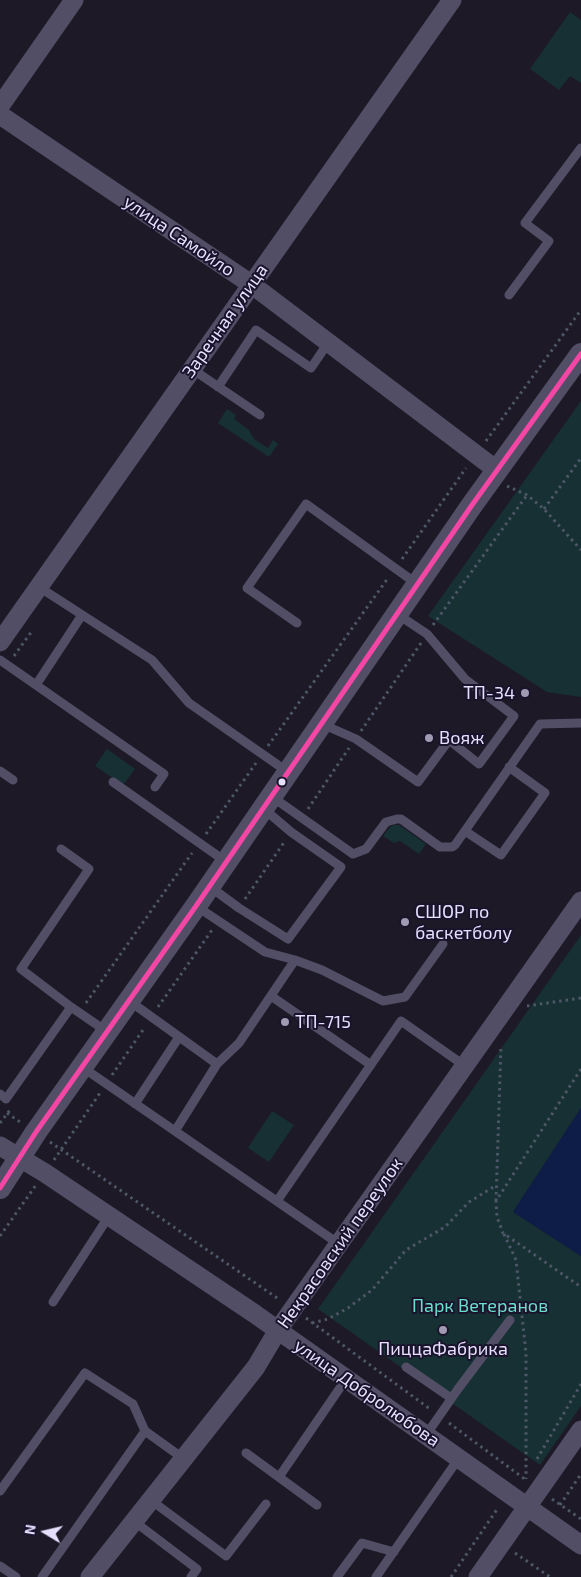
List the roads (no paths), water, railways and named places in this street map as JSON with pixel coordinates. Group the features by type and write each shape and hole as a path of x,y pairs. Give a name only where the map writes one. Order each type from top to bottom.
{"street":[{"path":"0,106 74,0"},
{"name":"Заречная улица","path":"0,642 452,0"},
{"name":"улица Самойло","path":"0,115 251,284 476,455 494,476"},
{"path":"0,1188 36,1132 196,906 418,584 581,354"},
{"name":"Некрасовский переулок","path":"90,1577 152,1501 256,1367 278,1330 581,902"},
{"name":"улица Добролюбова","path":"0,1146 45,1173 278,1330 581,1545"},
{"path":"478,1577 527,1506 532,1485 579,1436"}],"lane":[{"path":"509,294 549,241 525,223 581,148"},
{"path":"218,387 256,330 311,368 328,343"},
{"path":"191,369 260,415"},
{"path":"297,623 247,588 306,504 418,584"},
{"path":"39,587 152,660 189,703 288,772"},
{"path":"322,724 356,739 418,782 449,740 480,764 514,716 464,679 426,634 397,614"},
{"path":"36,685 82,615"},
{"path":"0,660 164,774 154,787"},
{"path":"267,802 302,818 353,854 366,850 386,822 393,819 401,819 444,848 455,845 540,724 581,723"},
{"path":"465,831 501,855 545,794 510,767"},
{"path":"0,772 13,780"},
{"path":"113,782 225,862"},
{"path":"209,886 239,908 288,939 340,867 292,832 267,802"},
{"path":"61,849 89,869 21,969 107,1031"},
{"path":"196,906 265,952 322,970 383,1001 405,997 443,944"},
{"path":"175,1131 217,1064 239,1043 294,960"},
{"path":"271,996 371,1065"},
{"path":"128,1000 217,1064"},
{"path":"0,1094 6,1099 75,1009"},
{"path":"277,1201 401,1021 465,1066"},
{"path":"136,1104 179,1037"},
{"path":"82,1067 339,1244"},
{"path":"53,1302 109,1216"},
{"path":"426,1435 451,1398 510,1320"},
{"path":"406,1366 451,1398"},
{"path":"0,1491 85,1373 133,1404 145,1431 184,1459"},
{"path":"279,1477 346,1378"},
{"path":"42,1577 145,1431"},
{"path":"246,1453 317,1505"},
{"path":"376,1577 459,1458"},
{"path":"152,1501 226,1556 266,1504"},
{"path":"135,1522 197,1569 191,1577"},
{"path":"337,1577 362,1543 394,1552"},
{"path":"0,1566 16,1577"}],"water":[{"path":"581,1108 581,1256 513,1212"}],"place":[{"name":"ТП-34","path":"525,693"},
{"name":"Вояж","path":"429,738"},
{"name":"СШОР по баскетболу","path":"405,922"},
{"name":"ТП-715","path":"285,1022"},
{"name":"ПиццаФабрика","path":"443,1330"}],"park label":[{"name":"Парк Ветеранов","path":"480,1306"}]}
